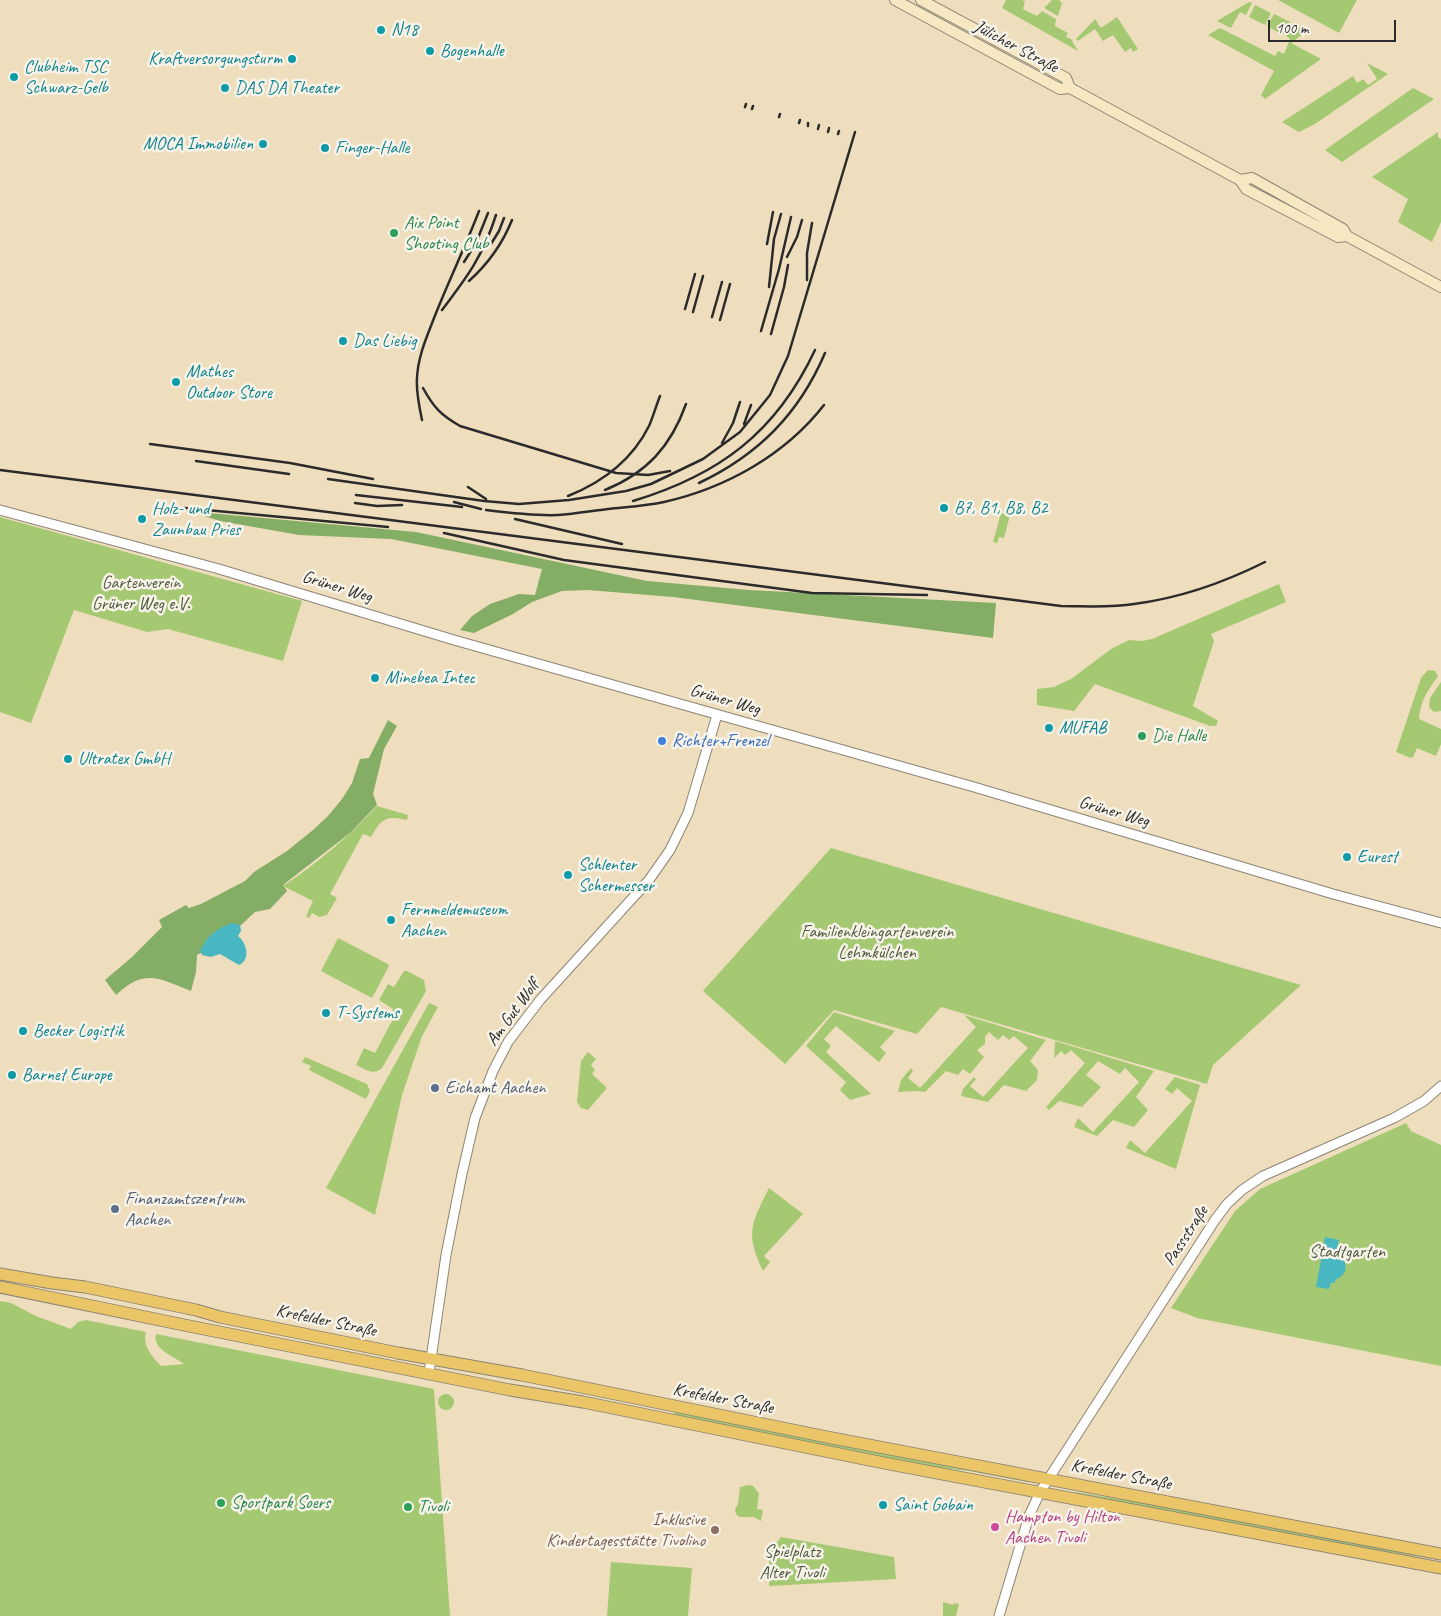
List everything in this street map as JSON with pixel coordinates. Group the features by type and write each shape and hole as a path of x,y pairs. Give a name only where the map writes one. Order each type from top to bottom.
{"main road":[{"name":"Jülicher Straße","path":"921,0 1066,78 1070,88"},
{"name":"Jülicher Straße","path":"898,1 1060,89 1070,88 1240,180 1252,178 1344,229 1347,236 1440,285"},
{"path":"979,45 985,34"},
{"name":"Krefelder Straße","path":"0,1274 52,1283 84,1286 229,1319 522,1375 760,1424 1441,1554"},
{"name":"Krefelder Straße","path":"0,1287 429,1373 1441,1568"}],"street":[{"name":"Grüner Weg","path":"0,510 220,569 717,715 974,787 1333,894 1441,923"},
{"name":"Am Gut Wolf","path":"429,1373 446,1255 462,1174 474,1118 492,1071 508,1042 540,1000 648,880 670,850 688,813 717,715"},
{"name":"Passstraße","path":"999,1616 1029,1516 1040,1492 1214,1220 1227,1204 1242,1190 1263,1176 1394,1118 1424,1101 1441,1086"}],"green space":[{"path":"1006,0 1025,1 1023,9 1037,16 1042,11 1056,19 1055,26 1068,33 1066,37 1071,39 1078,51 1002,8"},
{"path":"1052,0 1059,0 1062,3 1058,16 1044,8"},
{"path":"1278,0 1357,0 1339,33"},
{"path":"1249,2 1252,3 1246,15 1240,12 1231,28 1217,21"},
{"path":"1255,5 1271,13 1265,25 1249,17"},
{"path":"1274,14 1290,22 1283,35 1267,26"},
{"path":"1117,17 1138,49 1133,52 1131,48 1125,52 1113,35 1103,41 1095,29 1078,41 1076,39 1095,19 1101,28"},
{"path":"1293,24 1307,31 1291,43 1321,59 1265,99 1261,95 1274,71 1208,35 1220,28 1275,56 1278,51 1284,54 1290,39 1286,36"},
{"path":"1367,63 1388,74 1315,124 1299,132 1282,122 1353,76 1357,83 1363,79 1368,85 1377,79"},
{"path":"1413,88 1434,99 1342,162 1325,150"},
{"path":"1438,132 1438,137 1441,139 1441,222 1432,242 1398,222 1408,199 1372,177"},
{"path":"187,511 416,532 647,581 749,590 996,603 993,638 673,597 588,590 562,591 532,602 513,614 474,633 460,630 472,616 490,604 519,594 535,595 542,569 391,539 299,535 220,521"},
{"path":"1001,513 1010,515 1004,538 999,537 997,543 993,542"},
{"name":"Gartenverein Grüner Weg e.V.","path":"0,517 302,601 283,661 168,629 147,632 74,610 31,723 0,712"},
{"path":"1279,584 1286,602 1211,634 1214,641 1193,706 1218,721 1216,726 1210,726 1095,684 1074,711 1037,705 1037,689 1054,687 1071,679 1111,649 1129,640 1142,641 1152,639"},
{"path":"1428,670 1435,671 1438,676 1423,701 1419,719 1441,729 1441,744 1436,756 1417,748 1411,758 1396,752 1421,678"},
{"path":"1441,682 1441,711 1434,712 1429,707 1430,698"},
{"path":"388,720 397,726 384,749 373,794 377,805 350,833 283,885 287,891 270,909 255,912 225,940 197,955 196,972 191,991 161,979 144,978 135,981 116,995 105,980 132,957 162,927 159,920 186,905 189,908 201,904 245,881 254,872 287,851 328,816 352,783 360,759 369,758"},
{"path":"377,806 408,815 407,820 389,818 381,822 371,837 363,834 330,894 337,898 327,915 319,917 312,913 309,918 306,916 313,901 283,886 333,849"},
{"name":"Familienkleingartenverein Lehmkülchen","path":"831,848 1301,985 1213,1065 1207,1084 941,1007 917,1034 834,1010 785,1064 703,991"},
{"path":"338,938 388,964 389,966 372,998 321,971"},
{"path":"404,971 424,980 426,991 382,1068 372,1072 369,1071 356,1065 364,1048 375,1053 393,1019 390,1016 393,1009 379,1000 388,984 394,987"},
{"path":"429,1003 438,1007 422,1036 402,1095 375,1215 326,1188"},
{"path":"834,1012 895,1031 880,1047 886,1053 879,1062 836,1026 824,1039 831,1046 826,1052 871,1094 850,1100 840,1090 846,1082 806,1046"},
{"path":"964,1015 1046,1040 1030,1061 1038,1070 1037,1080 1026,1091 1004,1085 988,1102 961,1096 963,1089 974,1077 976,1079 970,1086 983,1097 1028,1048 1014,1036 1009,1040 1003,1035 998,1040 989,1032 985,1037 985,1044 977,1050 984,1057 970,1074 963,1069 958,1075 946,1071 925,1092 898,1092 901,1080 911,1068 913,1071 908,1078 920,1088 976,1027"},
{"path":"1055,1041 1154,1071 1136,1097 1148,1110 1134,1127 1113,1120 1097,1136 1074,1127 1078,1118 1093,1132 1139,1082 1125,1068 1120,1074 1098,1061 1086,1075 1101,1087 1082,1107 1059,1101 1049,1110 1046,1107 1085,1063 1071,1050 1065,1055 1061,1051 1054,1058"},
{"path":"588,1052 596,1059 591,1065 595,1070 592,1074 607,1088 588,1110 581,1108 577,1102 581,1061"},
{"path":"305,1057 367,1084 370,1091 366,1099 309,1070 311,1066 302,1062"},
{"path":"1175,1077 1200,1085 1176,1169 1126,1148 1130,1140 1145,1153 1192,1101 1177,1088 1172,1094 1165,1089"},
{"name":"Stadtgarten","path":"1406,1123 1411,1131 1441,1145 1441,1366 1197,1318 1171,1308 1235,1211 1260,1189"},
{"path":"769,1188 803,1214 764,1256 770,1262 763,1271 754,1247 752,1229 754,1220"},
{"name":"Sportpark Soers","path":"0,1301 11,1303 36,1316 71,1329 78,1322 86,1320 146,1332 145,1342 151,1355 161,1366 184,1364 160,1348 157,1344 156,1334 434,1389 450,1616 0,1616"},
{"path":"446,1394 452,1396 454,1402 452,1408 446,1410 440,1408 438,1402 440,1396"},
{"path":"680,1412 1028,1481 969,1471 923,1466 671,1414"},
{"path":"753,1486 759,1493 757,1509 763,1510 761,1521 754,1517 739,1517 736,1514 735,1509 738,1504 740,1487"},
{"path":"1075,1492 1162,1506 1441,1560 1367,1549 1074,1494"},
{"name":"Spielplatz Alter Tivoli","path":"781,1537 894,1557 896,1579 769,1586 769,1553"},
{"path":"611,1562 692,1568 688,1616 607,1616"},
{"path":"943,1602 953,1605 954,1603 959,1604 956,1616 943,1616"}],"water":[{"path":"233,923 240,925 241,931 238,936 244,943 246,951 243,963 239,965 220,954 211,957 202,955 200,950 209,936 222,927"},
{"path":"1325,1237 1339,1240 1337,1248 1342,1249 1346,1266 1344,1274 1335,1280 1335,1283 1331,1283 1329,1289 1316,1287"}],"railway":[{"path":"818,129 819,125"},
{"path":"828,132 829,128"},
{"path":"328,479 484,501 519,504 569,500 626,491 651,484 703,459 740,432 770,395 788,356 855,132"},
{"path":"422,420 417,383 421,353 479,211"},
{"path":"767,244 773,212"},
{"path":"464,262 476,243 488,213"},
{"path":"769,287 774,239 781,214"},
{"path":"442,310 474,266 486,242 496,215"},
{"path":"761,331 779,269 791,217"},
{"path":"491,244 504,218"},
{"path":"469,281 494,253 504,238 512,220"},
{"path":"787,257 797,237 802,220"},
{"path":"807,280 807,253 812,223"},
{"path":"771,334 788,265"},
{"path":"685,309 695,274"},
{"path":"693,312 703,276"},
{"path":"712,317 722,282"},
{"path":"720,320 730,284"},
{"path":"633,501 692,478 718,464 742,447 782,405 800,379 815,350"},
{"path":"699,483 740,459 758,446 774,430 803,395 825,353"},
{"path":"423,388 438,410 460,426 616,473 648,475 670,471"},
{"path":"568,496 605,477 625,459 649,426 660,396"},
{"path":"722,443 733,423 740,402"},
{"path":"605,490 633,475 656,456 673,433 686,404"},
{"path":"744,424 751,405"},
{"path":"486,510 531,515 558,515 664,502 687,496 732,478 773,454 808,423 824,405"},
{"path":"150,444 290,463 373,479"},
{"path":"196,461 289,474"},
{"path":"0,470 1061,606 1116,606 1168,598 1217,583 1265,562"},
{"path":"468,487 486,499"},
{"path":"356,495 462,507"},
{"path":"454,502 481,509"},
{"path":"355,503 377,506 402,505"},
{"path":"185,508 388,527"},
{"path":"515,519 622,544"},
{"path":"444,533 564,560 812,593 927,595"}],"place":[{"name":"N18","path":"381,30"},
{"name":"Bogenhalle","path":"430,51"},
{"name":"Kraftversorgungsturm","path":"292,59"},
{"name":"Clubheim TSC Schwarz-Gelb","path":"14,77"},
{"name":"DAS DA Theater","path":"225,88"},
{"name":"MOCA Immobilien","path":"263,144"},
{"name":"Finger-Halle","path":"325,148"},
{"name":"Aix Point Shooting Club","path":"394,233"},
{"name":"Das Liebig","path":"343,341"},
{"name":"Mathes Outdoor Store","path":"176,382"},
{"name":"B7, B1, B8, B2","path":"944,508"},
{"name":"Holz- und Zaunbau Pries","path":"142,519"},
{"name":"Minebea Intec","path":"375,678"},
{"name":"MUFAB","path":"1049,728"},
{"name":"Die Halle","path":"1142,736"},
{"name":"Richter+Frenzel","path":"662,741"},
{"name":"Ultratex GmbH","path":"68,759"},
{"name":"Eurest","path":"1347,857"},
{"name":"Schlenter Schermesser","path":"568,875"},
{"name":"Fernmeldemuseum Aachen","path":"391,920"},
{"name":"T-Systems","path":"326,1013"},
{"name":"Becker Logistik","path":"23,1031"},
{"name":"Barnet Europe","path":"12,1075"},
{"name":"Eichamt Aachen","path":"435,1088"},
{"name":"Finanzamtszentrum Aachen","path":"115,1209"},
{"name":"Sportpark Soers","path":"221,1503"},
{"name":"Saint Gobain","path":"883,1505"},
{"name":"Tivoli","path":"408,1507"},
{"name":"Hampton by Hilton Aachen Tivoli","path":"995,1527"},
{"name":"Inklusive Kindertagesstätte Tivolino","path":"715,1530"}]}
